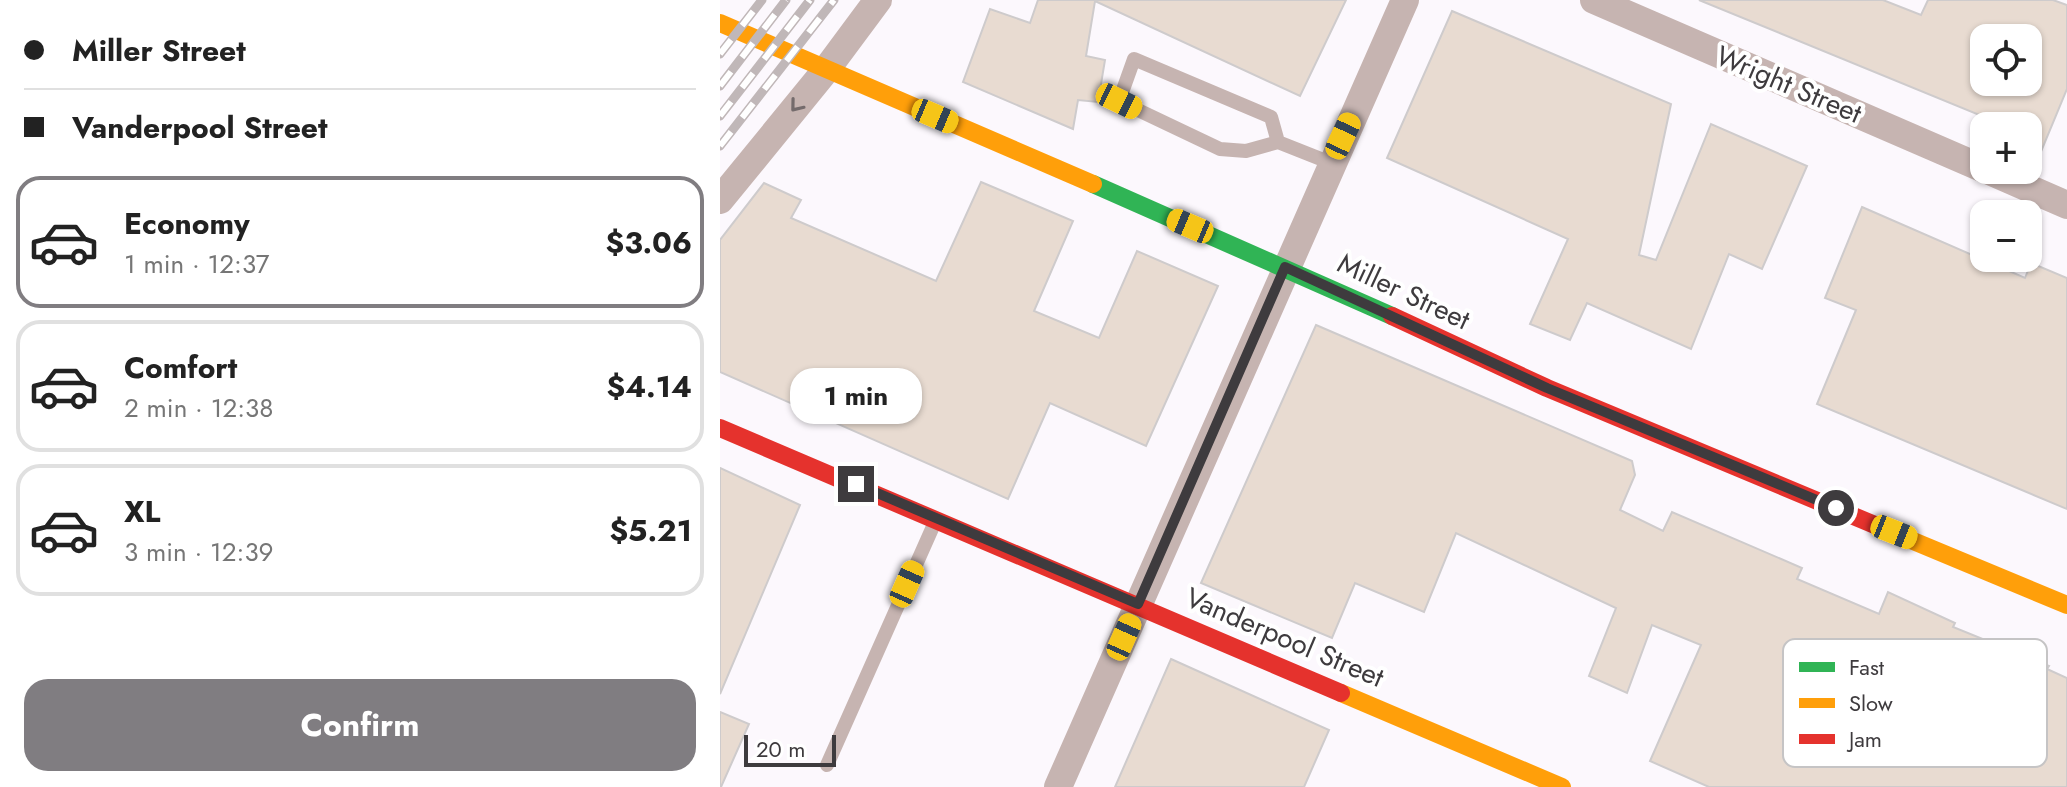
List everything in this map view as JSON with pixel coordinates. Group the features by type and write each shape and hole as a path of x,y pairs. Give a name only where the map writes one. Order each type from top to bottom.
{"street":[{"path":"720,200 826,70 878,0"},
{"path":"1058,787 1405,0"},
{"name":"Wright Street","path":"1594,0 1970,162"},
{"name":"Miller Street","path":"720,23 1285,267 1547,388 2067,605"},
{"name":"Wright Street","path":"2020,184 2067,205"},
{"name":"Vanderpool Street","path":"720,428 1562,787"}],"lane":[{"path":"1278,142 1271,117 1134,59 1119,101 1220,149 1246,151 1278,142 1331,163"},
{"path":"827,765 937,518"}],"building":[{"path":"1038,0 1346,0 1300,96 1095,1 1086,56 1105,60 1098,102 1078,100 1073,129 963,82 990,9 1030,23"},
{"path":"1699,0 1883,0 1921,15 1928,0 2053,0 2067,5 2067,89 2042,149 2042,112 1972,112"},
{"path":"1452,11 1671,104 1639,255 1656,260 1711,124 1807,166 1762,269 1729,254 1691,349 1587,303 1570,340 1530,324 1568,239 1387,158"},
{"path":"981,182 1073,221 1034,311 1099,338 1137,251 1218,286 1146,446 1050,403 1008,499 720,372 720,240 764,183 801,200 791,218 936,281"},
{"path":"1862,207 1970,254 1970,272 2011,272 2025,278 2027,272 2042,272 2042,268 2067,278 2067,509 1817,404 1856,310 1825,298"},
{"path":"1316,325 1632,461 1635,475 1620,510 1663,531 1672,512 1802,568 1797,579 1879,614 1888,592 1955,623 1953,627 1983,639 1783,639 1783,767 2047,767 2047,669 2067,678 2067,787 1709,787 1650,761 1701,645 1652,625 1627,693 1589,676 1616,608 1456,533 1424,612 1355,583 1332,638 1201,583"},
{"path":"720,468 800,505 720,694"},
{"path":"1171,659 1329,730 1304,787 1115,787"},
{"path":"720,712 749,724 721,787 720,787"}],"railway":[{"path":"720,54 762,0"},
{"path":"720,86 786,0"},
{"path":"720,116 810,0"},
{"path":"720,146 834,0"}],"traffic: fast":[{"path":"1093,184 1392,316"}],"traffic: slow":[{"path":"720,23 1093,184"},
{"path":"1906,538 2067,605"},
{"path":"1341,693 1562,787"}],"traffic: jam":[{"path":"1392,316 1547,388 1906,538"},
{"path":"720,428 1341,693"}],"route":[{"path":"856,484 1138,604 1285,267 1547,388 1836,508"}]}
